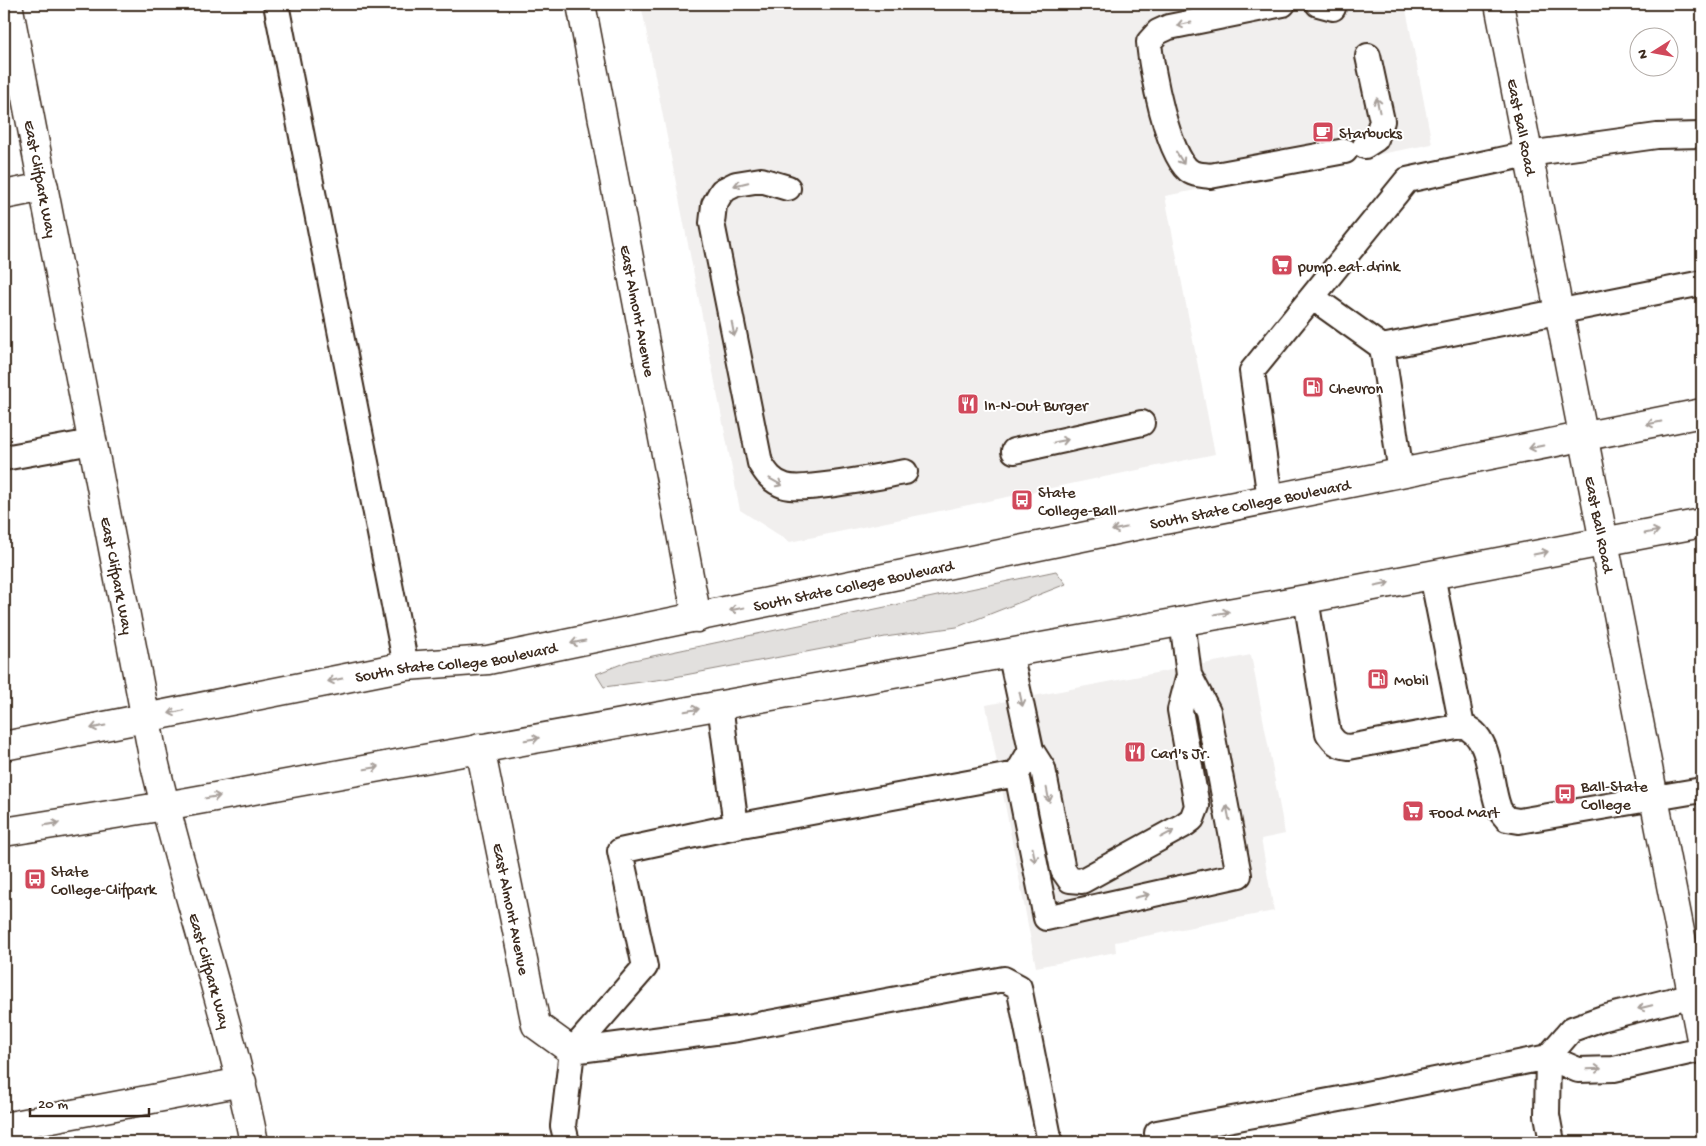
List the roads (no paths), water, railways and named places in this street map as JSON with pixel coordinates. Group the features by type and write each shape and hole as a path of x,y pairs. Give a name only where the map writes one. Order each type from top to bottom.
{"main road":[{"name":"East Clifpark Way","path":"8,4 145,718 164,806 242,1082 254,1142"},
{"name":"East Almont Avenue","path":"581,4 697,618"},
{"name":"East Ball Road","path":"1499,4 1702,1044"},
{"path":"4,194 44,187"},
{"name":"South State College Boulevard","path":"4,746 406,666 488,660 1270,499 1702,414"},
{"path":"4,832 164,806 1306,599 1702,523"},
{"name":"East Almont Avenue","path":"480,748 536,1025 572,1051"},
{"path":"4,1127 242,1082"}],"lane":[{"path":"276,4 406,666"},
{"path":"1283,4 1168,27 1158,32 1149,42 1158,97 1180,161 1191,172 1210,176 1355,148 1376,139 1382,121 1368,56"},
{"path":"1270,499 1252,371 1407,180 1528,154 1657,136 1702,135"},
{"path":"788,188 761,180 736,184 722,191 714,205 712,223 760,463 769,477 785,486 805,487 905,472"},
{"path":"1382,348 1702,282"},
{"path":"1312,297 1382,348 1401,473"},
{"path":"1014,451 1142,423"},
{"path":"4,458 92,442"},
{"path":"1432,575 1462,726"},
{"path":"1306,599 1328,732 1334,742 1340,746 1350,747 1462,726 1469,728 1484,748 1498,808 1507,819 1519,821 1702,790"},
{"path":"1032,750 1017,774 1046,918 1239,874 1208,711 1189,675 1182,620"},
{"path":"1010,652 1032,750 1043,770 1063,870 1070,880 1082,881 1192,819 1197,806 1180,710 1189,675"},
{"path":"720,705 736,826"},
{"path":"567,1142 564,1126 572,1051 644,967 620,851 736,826 1017,774"},
{"path":"572,1051 737,1029 1004,979 1019,987 1050,1142"},
{"path":"1552,1142 1547,1115 1548,1057 1572,1029 1603,1018 1693,995"},
{"path":"1157,1133 1356,1096 1548,1057 1578,1070 1614,1069 1702,1049"}],"place":[{"name":"Starbucks","path":"1323,132"},
{"name":"pump.eat.drink","path":"1282,265"},
{"name":"Chevron","path":"1313,387"},
{"name":"In-N-Out Burger","path":"968,404"},
{"name":"State College-Ball","path":"1022,500"},
{"name":"Mobil","path":"1378,679"},
{"name":"Carl's Jr.","path":"1135,752"},
{"name":"Ball-State College","path":"1565,794"},
{"name":"Food Mart","path":"1413,811"},
{"name":"State College-Clifpark","path":"35,879"}]}
